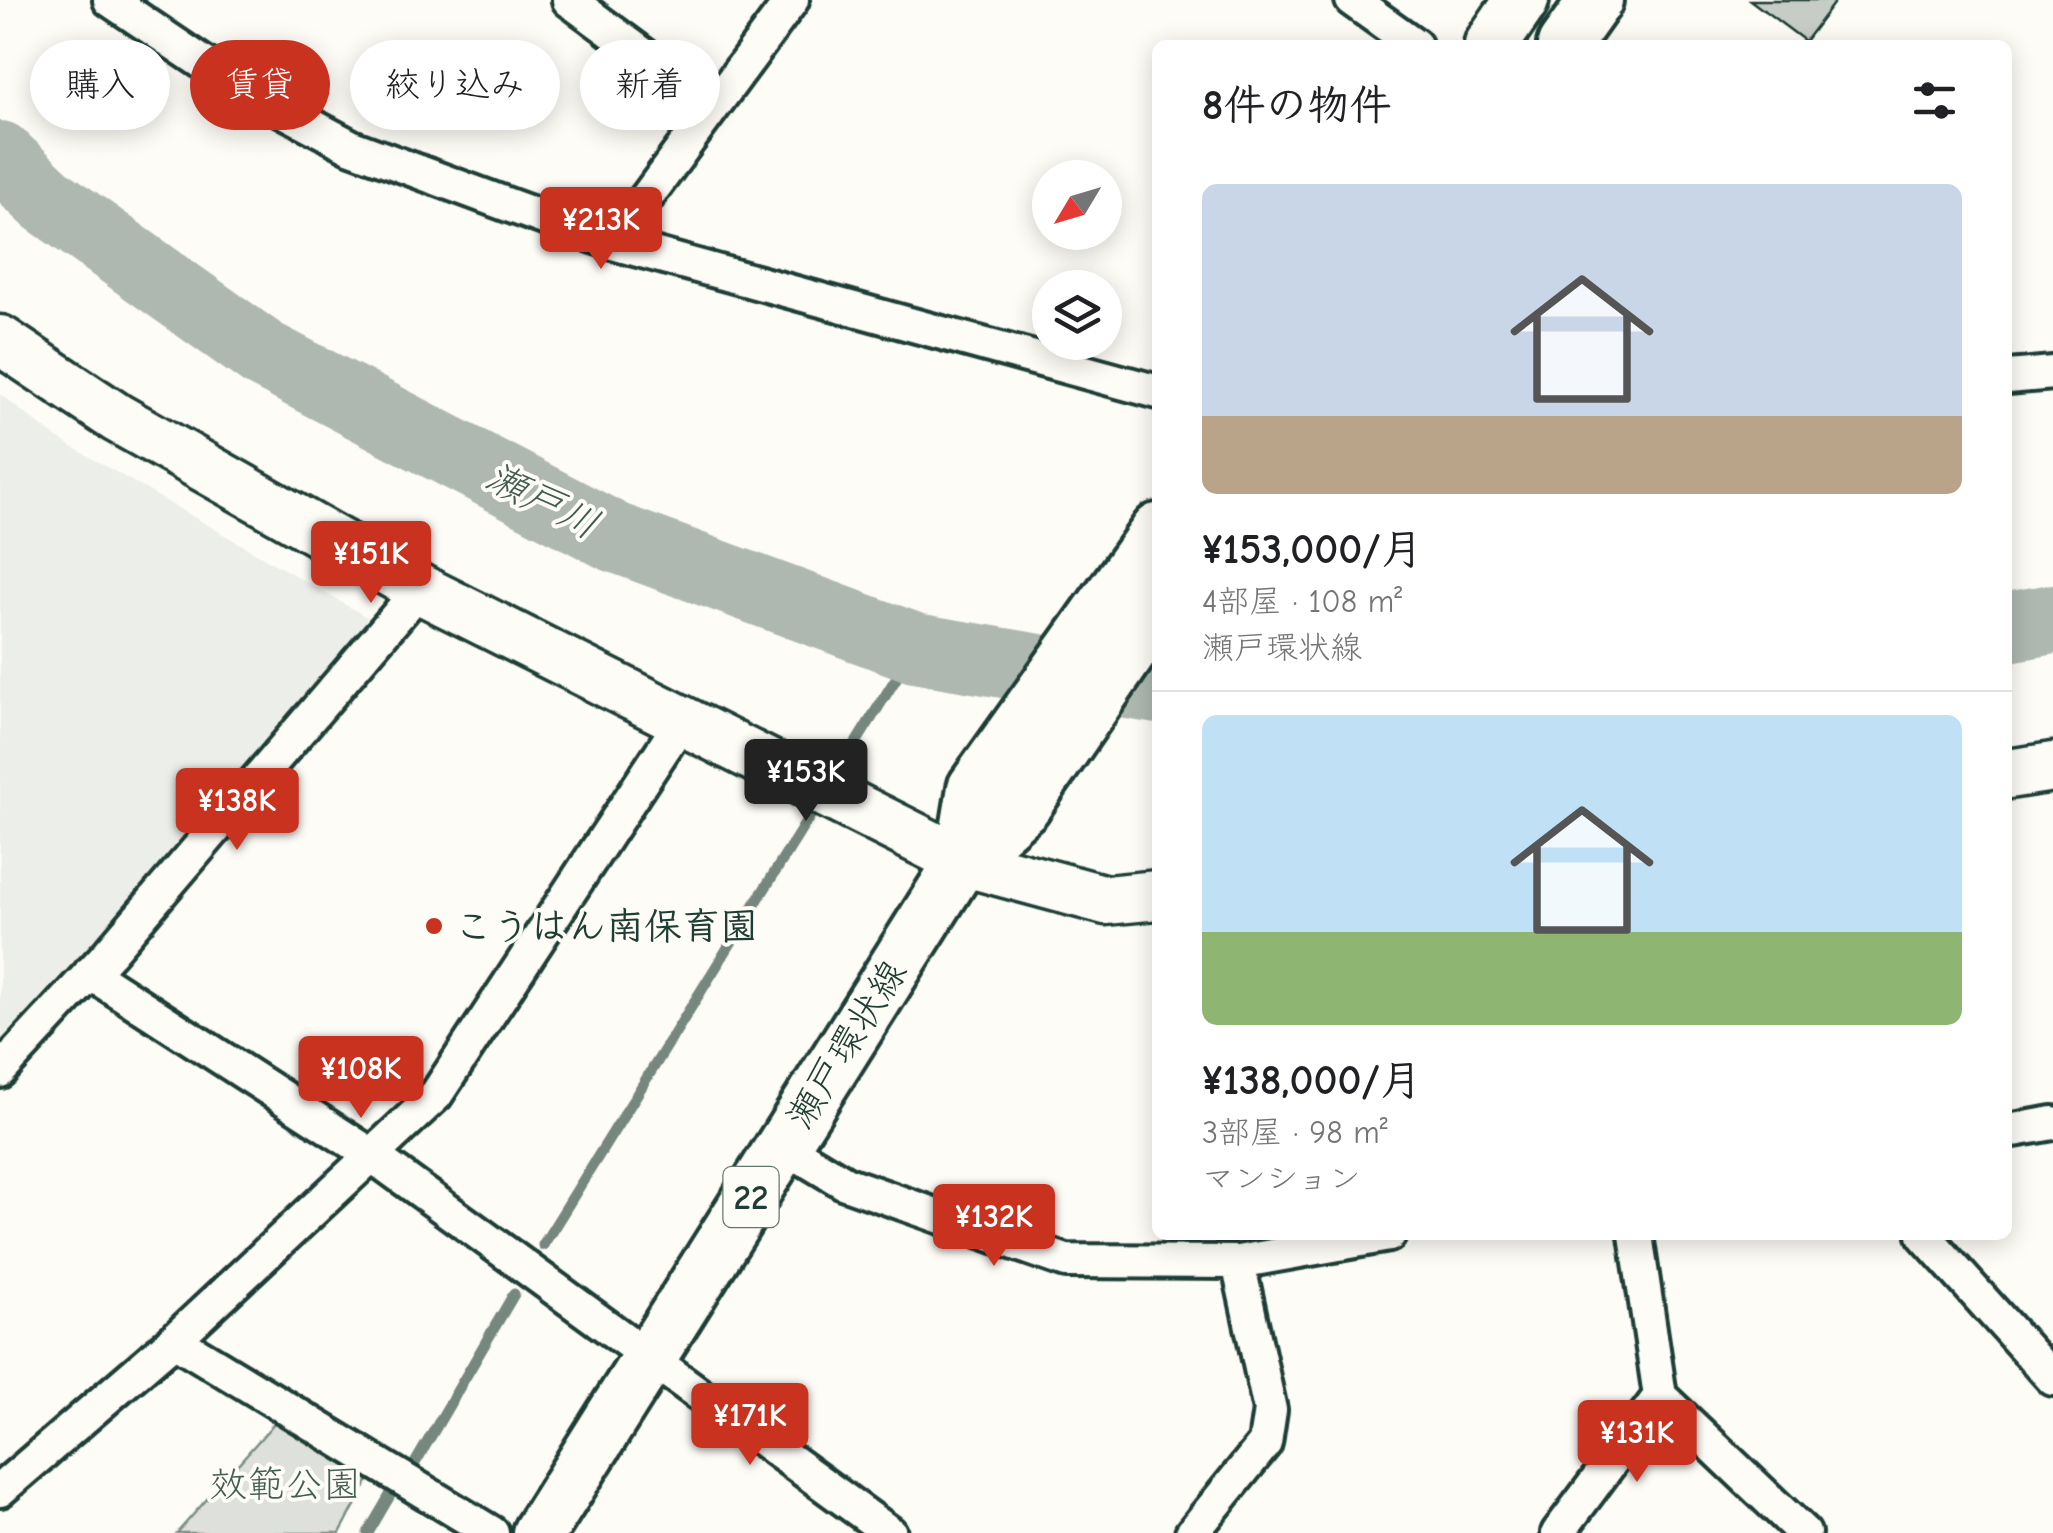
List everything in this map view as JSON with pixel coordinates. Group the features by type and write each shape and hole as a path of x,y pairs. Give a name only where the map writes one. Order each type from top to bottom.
{"main road":[{"path":"1494,40 1522,0"},
{"path":"1568,40 1596,0"},
{"name":"瀬戸環状線","path":"962,860 974,788 1152,538"},
{"name":"瀬戸環状線","path":"539,1533 962,860 1024,806 1152,620"}],"street":[{"path":"110,0 239,87 352,146 612,243 1152,390"},
{"path":"569,0 623,40"},
{"path":"720,97 792,0"},
{"path":"1352,0 1408,40"},
{"path":"612,243 695,130"},
{"path":"0,340 117,418 420,589 962,860 1106,900 1152,896"},
{"path":"2012,377 2053,373"},
{"path":"0,1071 420,589"},
{"path":"0,1490 174,1340 436,1095 683,719"},
{"path":"2012,773 2053,767"},
{"path":"90,972 370,1154 652,1356 886,1532"},
{"path":"2012,1130 2053,1122"},
{"path":"782,1145 845,1183 1066,1261 1238,1262 1361,1240"},
{"path":"1637,1240 1660,1396 1804,1533"},
{"path":"1928,1240 2053,1379"},
{"path":"1192,1533 1265,1443 1268,1426 1270,1410 1238,1262"},
{"path":"174,1340 492,1533"},
{"path":"1558,1533 1660,1396"}],"shaded area":[{"path":"0,394 55,437 370,619 95,947 0,1049"}],"green space":[{"name":"效範公園","path":"276,1421 371,1476 340,1533 177,1533"}],"building":[{"path":"1750,0 1836,0 1804,40"}],"waterway":[{"name":"瀬戸川","path":"0,156 47,200 263,354 614,537 915,648 1152,688"},
{"name":"瀬戸川","path":"2012,626 2053,619"},
{"path":"831,783 915,648"},
{"path":"543,1245 818,803"},
{"path":"414,1465 514,1294"},
{"path":"368,1533 392,1492"}],"place":[{"name":"こうはん南保育園","path":"434,926"}]}
